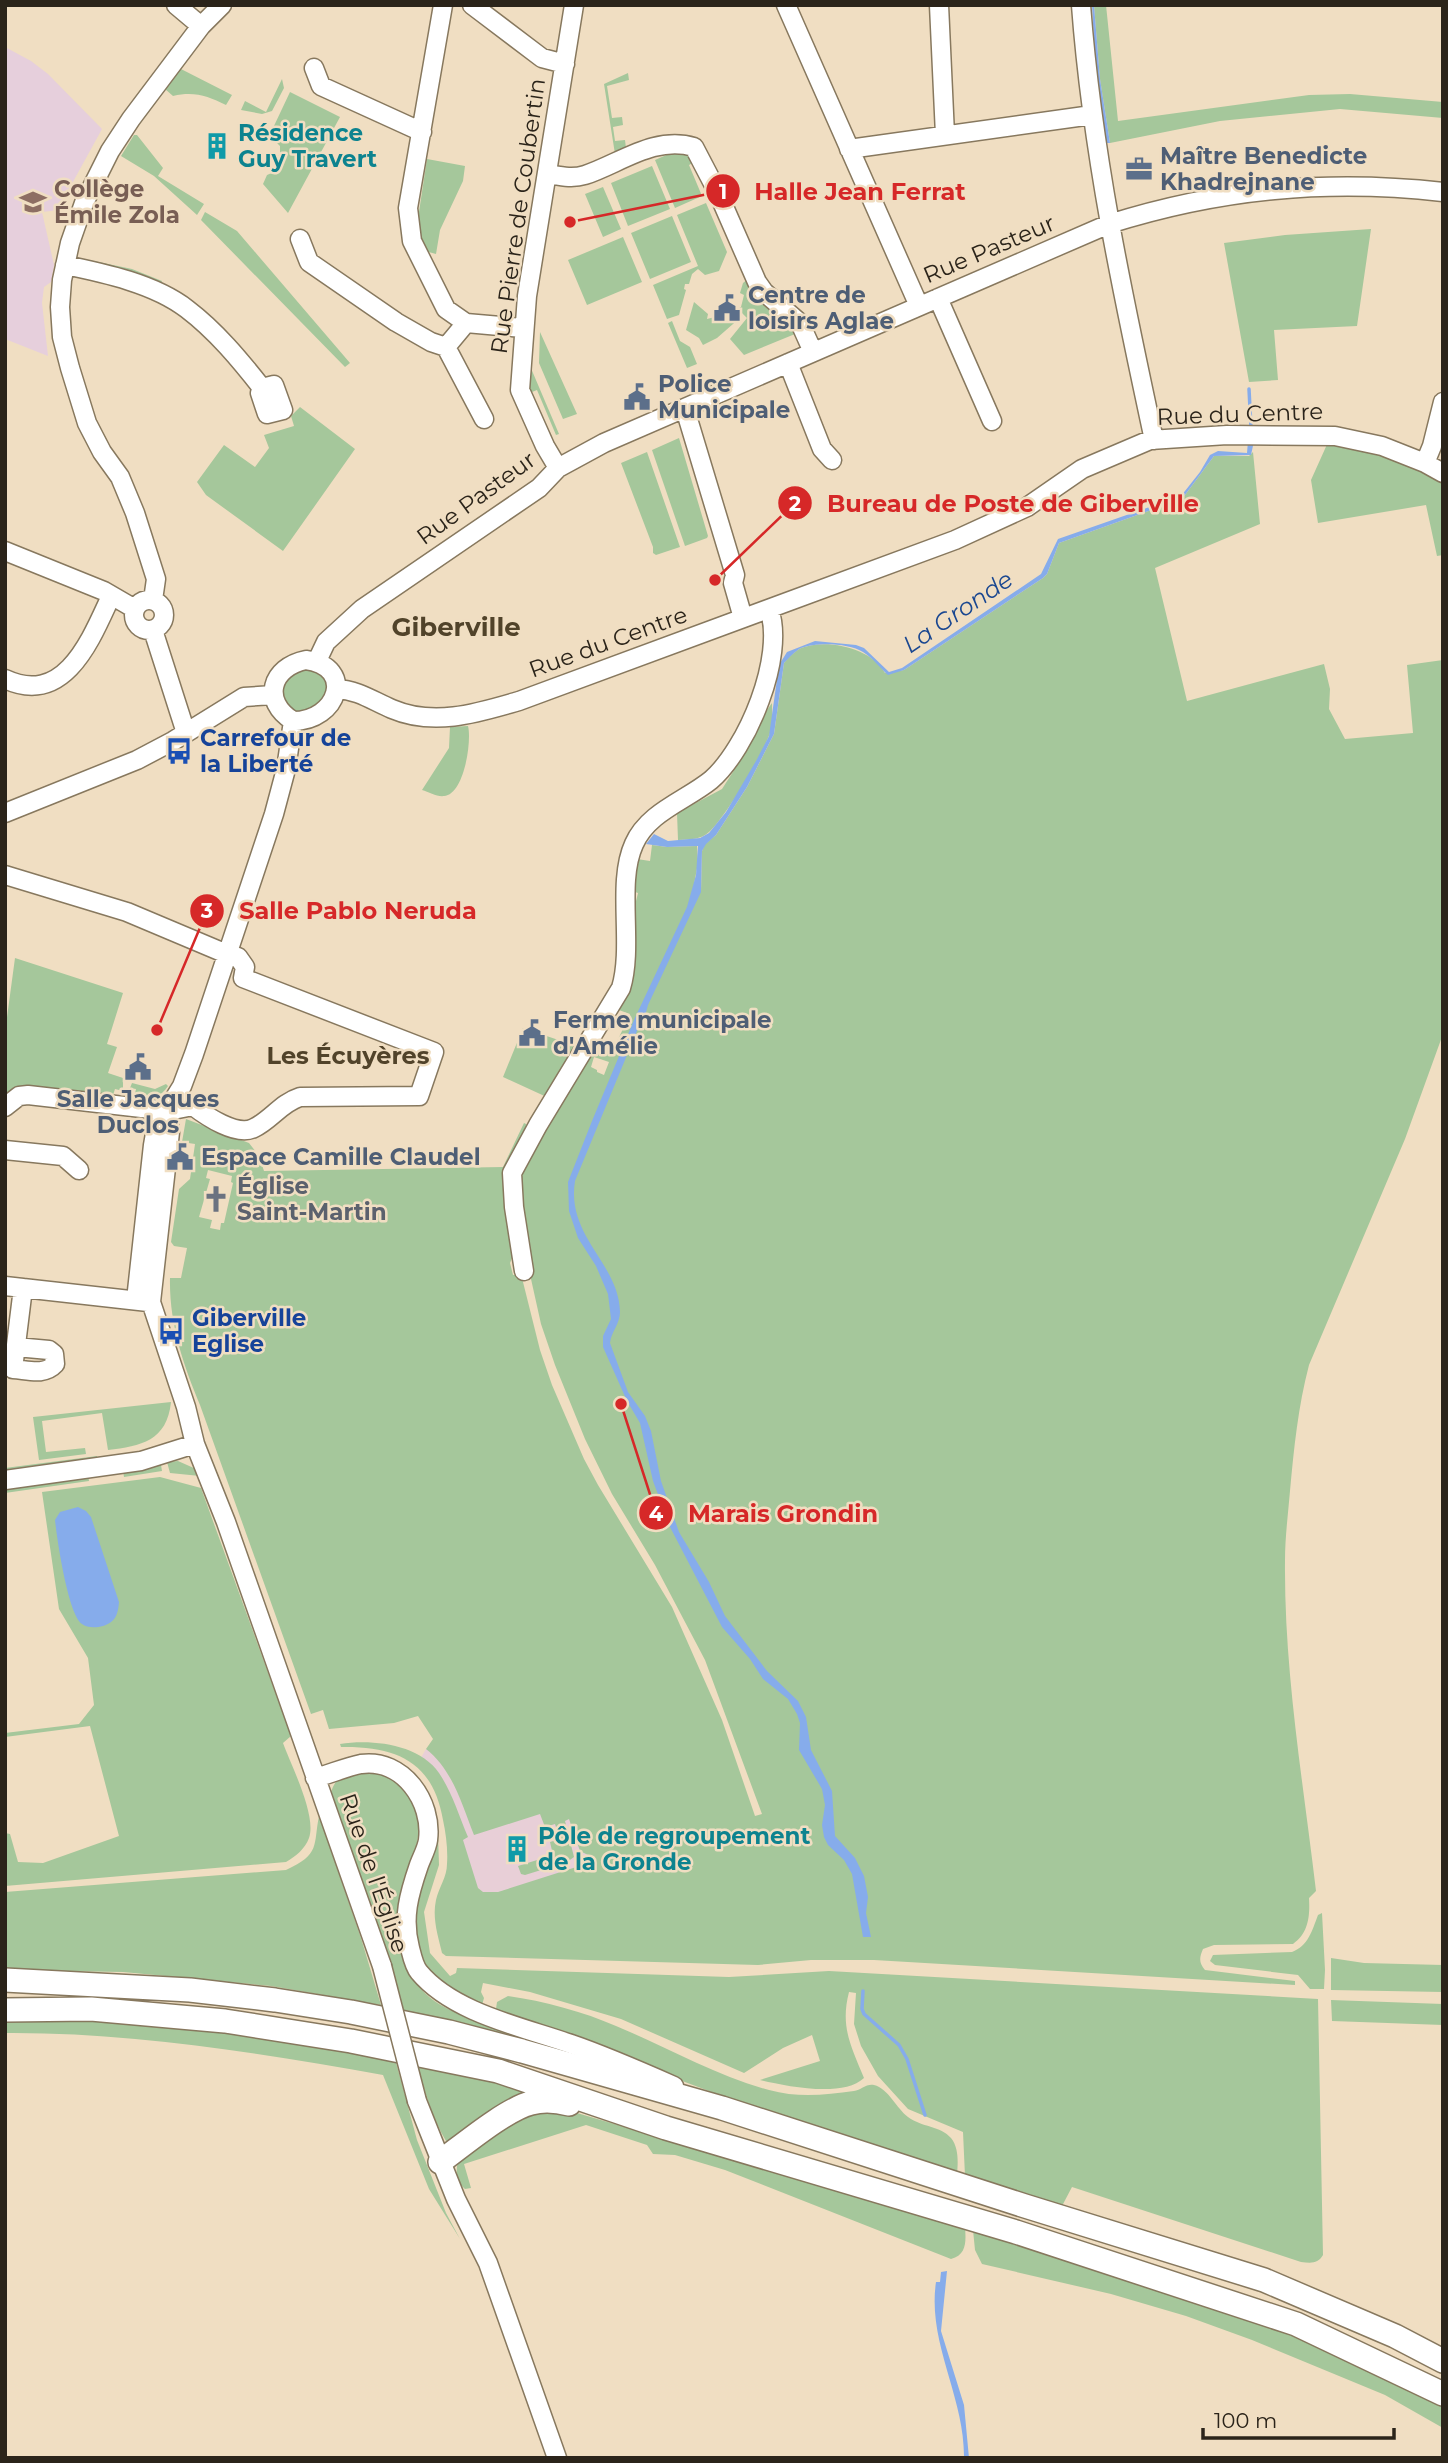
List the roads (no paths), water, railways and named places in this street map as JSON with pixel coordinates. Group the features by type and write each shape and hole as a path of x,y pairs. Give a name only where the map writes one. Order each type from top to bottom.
{"main road":[{"path":"5,1980 100,1983 190,1990 351,2012 522,2051 722,2108 1264,2280 1395,2336 1443,2361"},
{"path":"5,2010 92,2009 198,2019 363,2044 498,2071 666,2128 1016,2232 1296,2324 1443,2394"},
{"path":"440,2162 507,2115 533,2102 558,2101 666,2128"}],"street":[{"path":"176,5 201,26"},
{"path":"153,600 156,579 135,513 120,477 102,452 87,423 62,337 60,307 69,243 84,203 110,151 201,26 222,5"},
{"path":"443,5 408,208 412,241 446,309 466,323 523,328"},
{"path":"472,5 542,58 565,64"},
{"name":"Rue Pierre de Coubertin","path":"558,468 520,390 523,328 574,5"},
{"path":"786,5 919,306"},
{"path":"939,5 945,135"},
{"path":"1081,5 1092,115 1110,224 1154,439"},
{"path":"314,68 321,86 422,132"},
{"path":"849,149 1092,115"},
{"path":"547,174 575,177 647,149 682,144 694,147 718,193 757,282 764,292 800,323 813,352"},
{"name":"Rue Pasteur","path":"317,662 326,642 362,609 539,488 558,468 604,443 1110,224 1234,193 1317,185 1404,187 1443,192"},
{"path":"300,239 309,262 396,322 431,342 446,347 484,419"},
{"path":"65,265 128,280 186,307 214,333 262,388"},
{"path":"938,298 992,421"},
{"path":"446,347 466,323"},
{"path":"788,363 822,449 832,460"},
{"path":"1425,463 1443,402"},
{"path":"685,409 735,575 733,583 743,618"},
{"name":"Rue du Centre","path":"337,689 361,694 400,712 448,718 472,715 519,701 956,540 1027,507 1082,469 1154,439 1227,435 1335,436 1382,446 1443,473"},
{"path":"5,551 104,591 135,609"},
{"path":"5,679 31,687 52,681 63,674 88,645 111,596"},
{"path":"153,600 162,608 164,616 160,625 153,629 143,629 136,623 135,609 145,601 153,600"},
{"path":"524,1271 514,1207 512,1173 621,988 626,971 629,859 634,844 656,817 710,780 727,763 763,690 773,638 769,609"},
{"path":"153,629 186,733"},
{"path":"306,660 317,662 331,673 337,689 334,699 321,714 305,721 293,721 276,706 273,695 277,679 288,665 306,660"},
{"path":"5,813 137,760 244,697 273,695"},
{"name":"Rue de l'Église","path":"293,721 286,769 274,814 228,953 182,1086 169,1111 156,1128 143,1301 186,1407 195,1444 226,1522 382,1966 417,2101 440,2162 488,2263 557,2458"},
{"path":"5,875 127,912 238,957 245,967 243,978 434,1052 419,1096 300,1097 289,1101 254,1128 246,1130 234,1128 203,1114 193,1106 169,1111 28,1095 19,1096 5,1107"},
{"path":"5,1150 63,1156 79,1170"},
{"path":"16,1346 14,1287 143,1301"},
{"path":"5,1480 141,1461 195,1444"},
{"path":"315,1778 361,1764 378,1764 406,1778 416,1788 426,1813 428,1840 409,1894 406,1934 418,1970 433,1986 454,2001 625,2064 722,2108"}],"water":[{"path":"1092,5 1110,143 1105,143 1095,60"},
{"path":"1248,441 1254,441 1251,455 1214,456 1182,499 1059,543 1043,578 904,670 888,675 863,652 832,644 801,648 784,663 774,734 747,787 716,835 702,851 701,892 648,1005 575,1181 574,1201 578,1218 617,1295 620,1316 610,1343 628,1392 645,1416 651,1431 661,1481 679,1532 709,1582 725,1616 767,1671 798,1701 806,1717 811,1750 832,1791 835,1836 855,1858 864,1876 868,1897 866,1913 871,1937 863,1937 852,1874 824,1837 822,1825 825,1805 822,1789 799,1750 800,1723 797,1714 788,1699 763,1679 750,1659 722,1627 670,1527 653,1481 640,1423 603,1347 603,1336 611,1319 608,1294 596,1266 578,1238 569,1211 568,1182 634,1020 687,907 696,875 698,846 667,847 646,844 654,834 668,841 700,838 709,833 726,812 769,736 779,665 787,652 815,641 856,645 864,648 889,672 902,668 1041,574 1058,539 1181,496 1210,455 1218,451 1247,453"},
{"path":"78,1507 91,1517 119,1602 114,1620 100,1627 86,1626 77,1617 61,1559 55,1520 60,1512"},
{"path":"947,2271 941,2331 964,2405 969,2458 964,2458 959,2413 937,2327 936,2282 940,2282 941,2272"}],"waterway":[{"name":"La Gronde","path":"1249,389 1251,428"},
{"name":"La Gronde","path":"863,1991 864,2014 899,2045 907,2059 925,2115"}],"place":[{"name":"Résidence Guy Travert","path":"217,146"},
{"name":"Maître Benedicte Khadrejnane","path":"1139,169"},
{"name":"Collège Émile Zola","path":"33,202"},
{"name":"Halle Jean Ferrat","path":"570,222"},
{"name":"Centre de loisirs Aglae","path":"727,308"},
{"name":"Police Municipale","path":"637,397"},
{"name":"Bureau de Poste de Giberville","path":"715,580"},
{"name":"Carrefour de la Liberté","path":"179,751"},
{"name":"Salle Pablo Neruda","path":"157,1030"},
{"name":"Ferme municipale d'Amélie","path":"532,1033"},
{"name":"Salle Jacques Duclos","path":"138,1067"},
{"name":"Espace Camille Claudel","path":"180,1157"},
{"name":"Église Saint-Martin","path":"216,1199"},
{"name":"Giberville Eglise","path":"171,1331"},
{"name":"Marais Grondin","path":"621,1404"},
{"name":"Pôle de regroupement de la Gronde","path":"517,1849"}],"district":[{"name":"Giberville","path":"456,627"},
{"name":"Les Écuyères","path":"348,1056"}]}
